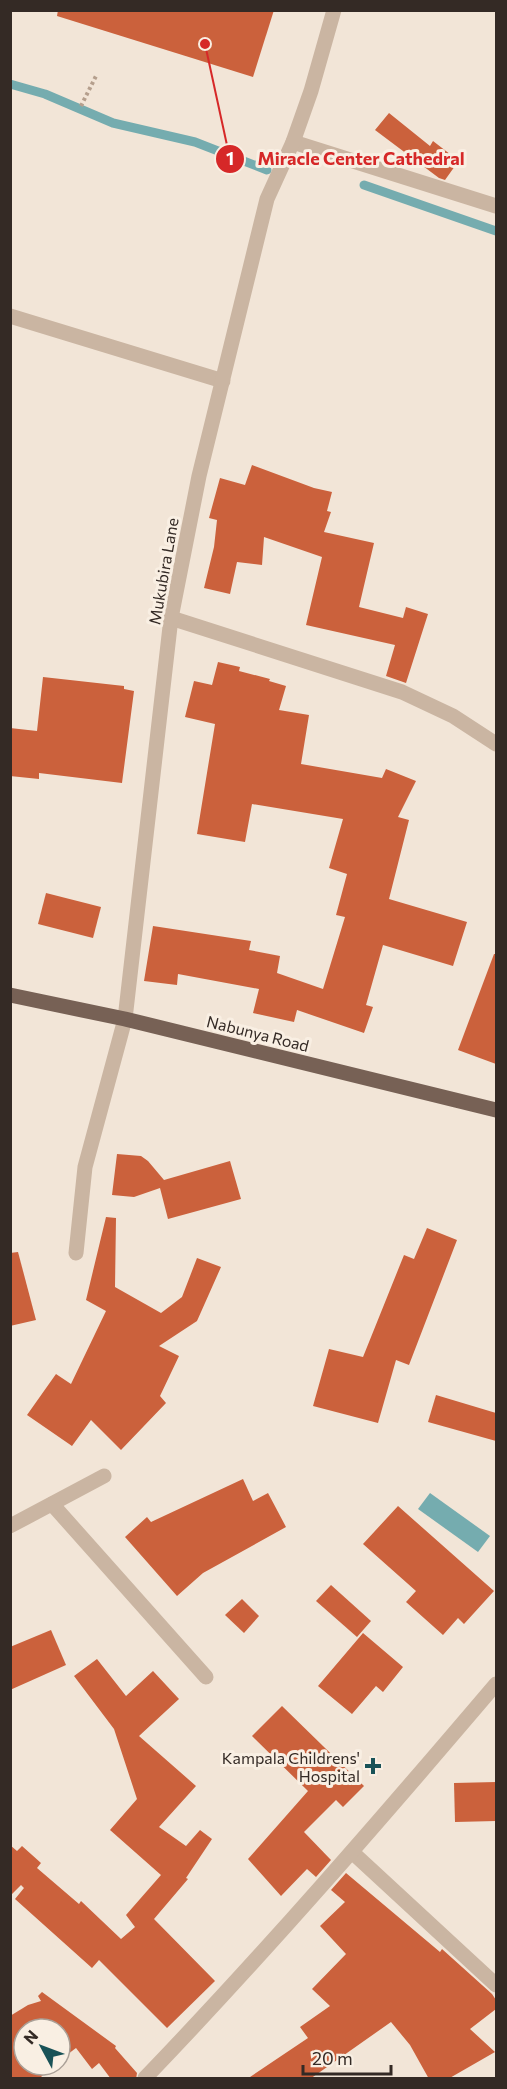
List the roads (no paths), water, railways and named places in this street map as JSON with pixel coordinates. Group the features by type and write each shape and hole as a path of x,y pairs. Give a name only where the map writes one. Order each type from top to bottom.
{"main road":[{"name":"Nabunya Road","path":"10,995 125,1019 496,1110"}],"street":[{"name":"Mukubira Lane","path":"76,1253 86,1167 125,1019 171,618 199,476 267,199 293,142 311,91 334,10"},
{"path":"293,142 496,206"},
{"path":"10,316 223,381"},
{"path":"171,618 402,692 453,716 496,744"},
{"path":"10,1526 104,1476"},
{"path":"52,1504 206,1677"},
{"path":"145,2079 233,1986 496,1684"},
{"path":"352,1852 496,1985"}],"water":[{"path":"430,1493 490,1536 478,1552 418,1509"}],"waterway":[{"path":"10,84 45,94 113,123 195,142 267,170"},
{"path":"364,185 496,231"}],"place":[{"name":"Miracle Center Cathedral","path":"205,44"},
{"name":"Kampala Childrens' Hospital","path":"373,1766"}]}
